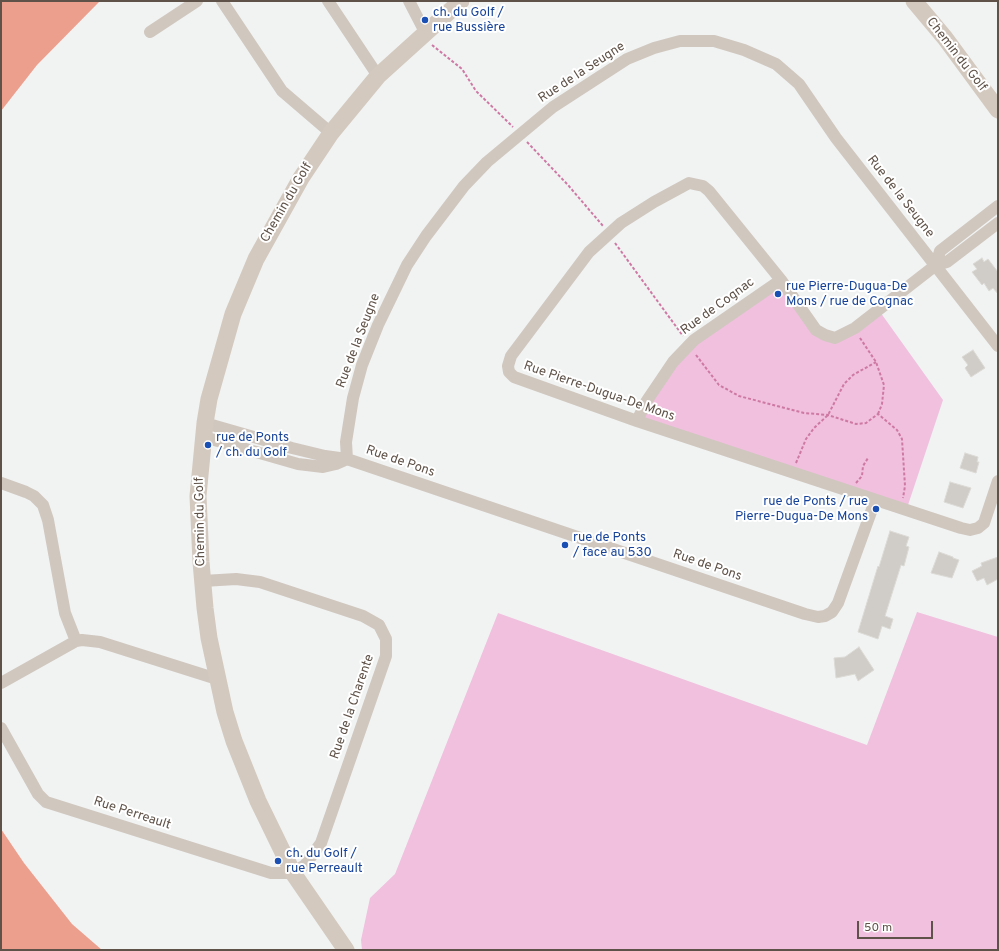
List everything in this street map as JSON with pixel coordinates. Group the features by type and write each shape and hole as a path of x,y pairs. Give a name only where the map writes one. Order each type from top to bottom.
{"street":[{"path":"150,32 197,1"},
{"path":"222,1 282,91 331,133"},
{"path":"328,1 378,76"},
{"path":"409,1 424,32"},
{"name":"Chemin du Golf","path":"346,950 293,873 250,782 234,741 217,679 205,608 198,496 204,430 209,399 218,361 233,314 256,259 300,178 331,133 378,76 424,32 461,1"},
{"name":"Chemin du Golf","path":"914,1 945,38 998,110"},
{"name":"Rue de la Seugne","path":"347,459 346,442 353,398 362,365 378,325 404,271 426,236 464,186 487,162 521,135 552,107 627,59 654,48 680,41 714,41 744,50 776,64 798,84 836,138 998,346"},
{"name":"Rue Pierre-Dugua-De Mons","path":"875,501 638,421 514,377 508,372 511,356 589,252 621,223 654,202 689,183 703,186 709,191 781,280 816,330 835,338 854,328 936,265 947,262 998,223"},
{"name":"Rue Pierre-Dugua-De Mons","path":"936,265 940,252 998,206"},
{"name":"Rue de Cognac","path":"638,421 646,402 674,362 689,344 720,320 781,280"},
{"name":"Rue de Pons","path":"204,430 298,464 323,466 336,464 347,459 805,614 818,617 825,616 832,612 838,603 875,501"},
{"path":"875,501 970,530 978,528 984,523 998,482"},
{"path":"1,484 26,492 34,496 43,505 48,520 65,613 76,641"},
{"name":"Rue de la Charente","path":"203,581 236,578 260,582 363,616 379,625 386,639 386,656 322,843 305,865 293,873"},
{"path":"1,683 76,641 82,640 100,642 217,679"},
{"name":"Rue Perreault","path":"1,728 38,794 46,802 271,873 293,873"}],"path":[{"path":"424,32 428,42 462,69 476,91 521,135 568,185 609,234 719,385 739,396 804,413 828,415 856,424 866,422 878,414 882,404 884,385 876,362 854,328"},
{"path":"792,473 806,439 814,428 828,415 844,384 853,375 876,362"},
{"path":"878,414 897,430 902,439 905,486 900,509"},
{"path":"852,493 862,476 863,466 868,458"}],"shaded area":[{"path":"1,1 100,1 37,65 1,111"},
{"path":"781,280 816,330 835,338 878,309 943,400 906,511 637,421 673,362"},
{"path":"917,612 998,637 998,950 362,950 361,940 370,898 395,874 498,613 867,745"},
{"path":"1,829 24,863 72,924 102,950 1,950"}],"building":[{"path":"982,258 984,262 988,259 998,272 998,294 993,288 989,291 984,283 982,285 972,272 977,269 973,264"},
{"path":"973,350 985,368 971,377 965,368 968,365 962,357"},
{"path":"965,453 978,457 977,462 979,462 976,473 960,468"},
{"path":"950,482 971,488 963,508 944,502"},
{"path":"890,531 909,537 906,546 909,547 904,566 901,565 885,616 893,619 890,629 882,626 878,639 858,632"},
{"path":"939,552 959,560 952,578 931,573"},
{"path":"998,557 998,579 987,585 984,578 977,581 972,571 982,566 981,563"},
{"path":"859,647 874,670 858,681 855,674 836,678 834,658 845,657"}],"place":[{"name":"ch. du Golf / rue Bussière","path":"425,20"},
{"name":"rue Pierre-Dugua-De Mons / rue de Cognac","path":"778,294"},
{"name":"rue de Ponts / ch. du Golf","path":"208,445"},
{"name":"rue de Ponts / rue Pierre-Dugua-De Mons","path":"876,509"},
{"name":"rue de Ponts / face au 530","path":"565,545"},
{"name":"ch. du Golf / rue Perreault","path":"278,861"}]}
